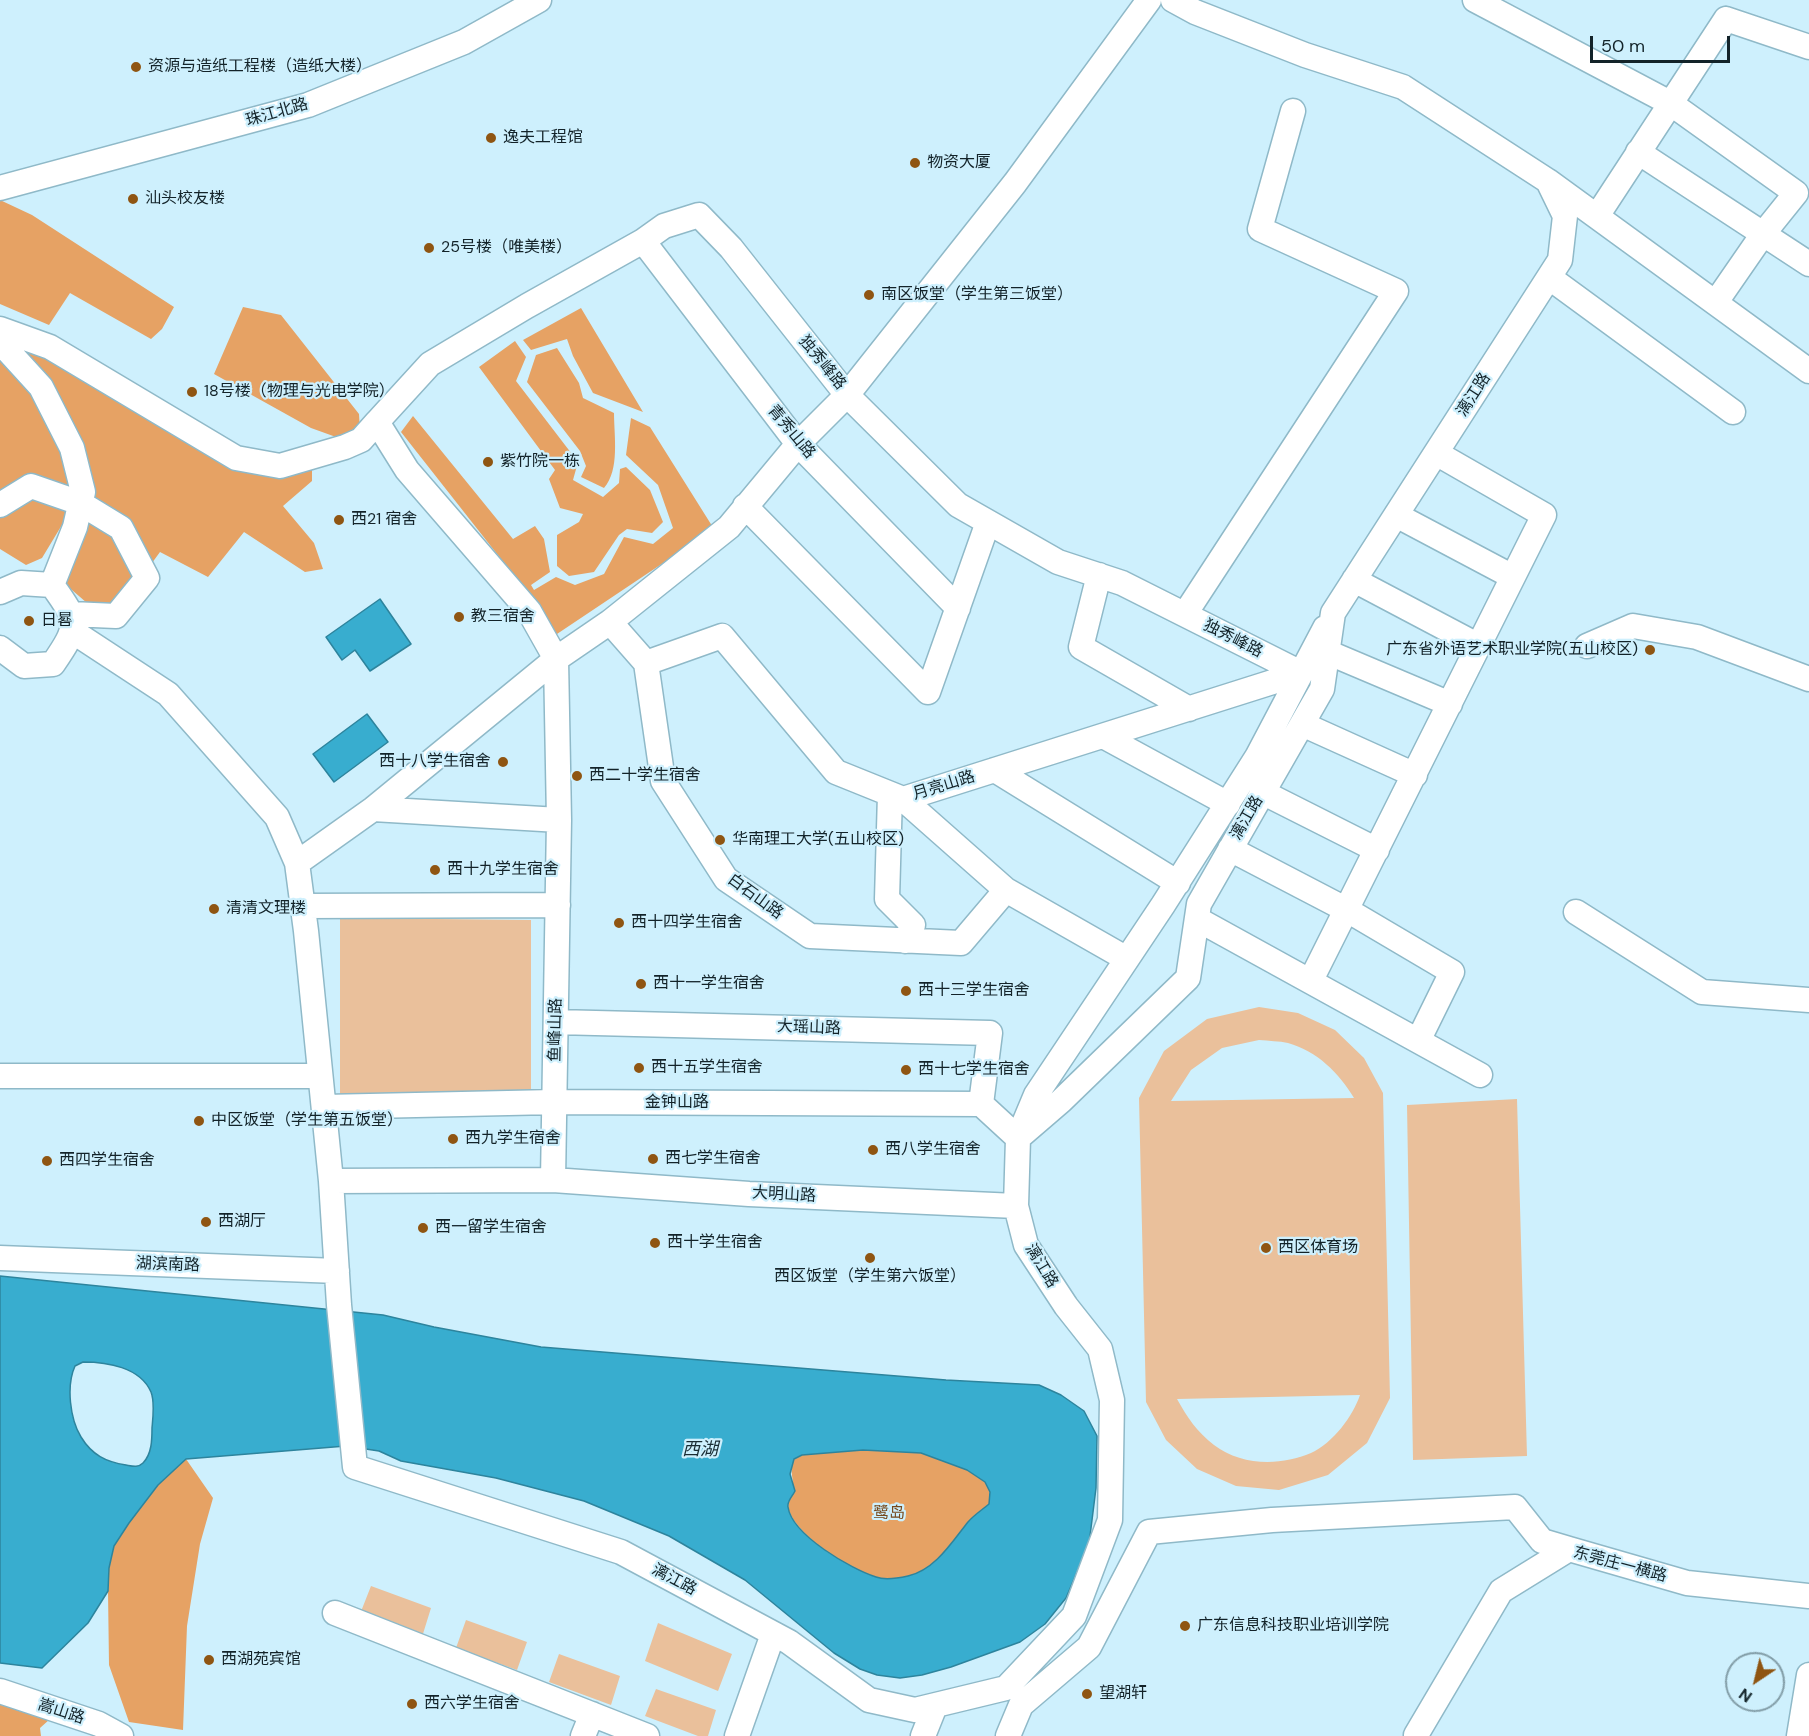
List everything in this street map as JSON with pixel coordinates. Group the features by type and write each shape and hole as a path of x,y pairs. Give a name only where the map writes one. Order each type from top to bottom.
{"street":[{"name":"珠江北路","path":"0,188 308,105 464,42 539,0"},
{"path":"297,863 373,809 556,659 610,622 729,527 798,444 847,395 1015,183 1149,0"},
{"path":"1173,0 1205,6 1305,55 1403,87 1548,181 1716,302 1805,362"},
{"path":"1475,0 1670,103 1796,193 1763,234 1716,302"},
{"path":"1597,216 1670,103 1720,6 1807,51"},
{"path":"1185,614 1396,291 1260,229 1293,111"},
{"path":"1638,152 1809,264"},
{"path":"1548,181 1565,216 1555,269 1733,412"},
{"name":"独秀峰路","path":"0,330 50,347 236,458 280,466 361,440 430,364 643,241 664,226 699,216 731,248 847,395 958,505 1058,562 1122,582 1301,673"},
{"name":"青秀山路","path":"643,241 798,444 958,608"},
{"name":"漓江路","path":"337,1271 354,1459 621,1552 789,1642 869,1700 915,1710 1006,1688 1074,1616 1110,1520 1112,1401 1100,1349 1066,1306 1026,1245 1016,1206 1018,1138 1061,1101 1188,978 1199,904 1322,689 1333,613 1555,269"},
{"path":"0,342 41,387 72,448 83,492 75,527 52,585"},
{"path":"377,422 407,470 529,611 556,659"},
{"path":"1311,980 1544,515 1436,453"},
{"path":"0,505 31,486 80,503 121,528 147,578 116,616 72,622"},
{"path":"746,506 928,692 988,522"},
{"path":"1396,515 1513,578"},
{"path":"1099,575 1081,647 1189,709"},
{"path":"1354,580 1479,646"},
{"path":"0,648 24,666 53,664 68,642 72,622 71,610 52,585 3,583"},
{"path":"981,1104 1018,1138 1036,1095 1178,883 1257,757 1333,613"},
{"path":"72,622 168,694 278,817 297,863 324,1107 337,1271"},
{"path":"610,622 646,663"},
{"path":"1587,646 1633,626 1697,637 1809,679"},
{"name":"月亮山路","path":"646,663 722,636 836,772 896,796 995,770 1301,673"},
{"path":"1328,652 1450,704"},
{"name":"鱼峰山路","path":"553,1180 559,820 556,659"},
{"name":"白石山路","path":"646,663 663,781 726,879 810,936 961,943 1006,890"},
{"path":"1302,724 1414,775"},
{"path":"1102,736 1228,804"},
{"path":"995,770 1178,883"},
{"path":"1262,792 1377,850"},
{"path":"896,796 1006,890 1127,958"},
{"path":"896,796 887,899 913,925 905,940"},
{"path":"373,809 559,820"},
{"path":"1230,849 1347,910 1452,972 1419,1039"},
{"path":"303,906 558,905"},
{"path":"1576,912 1702,992 1809,1000"},
{"path":"1197,918 1419,1039 1480,1075"},
{"name":"大瑶山路","path":"556,1022 990,1033 981,1104"},
{"path":"0,1076 320,1076"},
{"name":"金钟山路","path":"324,1107 554,1102 981,1104"},
{"path":"331,1181 553,1180"},
{"name":"大明山路","path":"553,1180 749,1194 1016,1206"},
{"name":"湖滨南路","path":"0,1258 337,1271"},
{"path":"1008,1736 1021,1705 1089,1647 1149,1532 1272,1521 1515,1507 1542,1541 1569,1549"},
{"name":"东莞庄一横路","path":"1416,1735 1501,1591 1569,1549 1687,1583 1809,1596"},
{"path":"335,1613 587,1725 647,1736"},
{"path":"737,1736 773,1634"},
{"path":"1799,1736 1809,1675"},
{"name":"嵩山路","path":"0,1691 99,1724 121,1736"},
{"path":"923,1736 935,1706"}],"shaded area":[{"path":"340,918 531,920 531,1103 340,1102"},
{"name":"西区体育场","path":"1259,1007 1298,1013 1335,1030 1364,1058 1383,1093 1390,1398 1367,1443 1328,1475 1279,1490 1236,1486 1197,1469 1166,1440 1146,1402 1139,1098 1164,1051 1207,1019","holes":["1259,1040 1288,1043 1318,1057 1334,1072 1354,1098 1171,1101 1191,1070 1222,1048","1360,1395 1347,1420 1327,1443 1311,1453 1274,1462 1236,1457 1214,1445 1197,1429 1177,1399"]},
{"path":"1517,1099 1527,1456 1413,1460 1407,1105"},
{"path":"371,1586 431,1608 422,1637 360,1614"},
{"path":"466,1620 527,1642 517,1670 456,1648"},
{"path":"658,1623 732,1654 718,1691 645,1661"},
{"path":"559,1654 620,1676 611,1705 549,1682"},
{"path":"656,1689 716,1710 708,1736 698,1736 645,1716"}],"green space":[{"path":"0,200 32,215 174,307 162,329 151,339 70,293 49,325 0,304"},
{"path":"243,307 281,315 359,414 360,431 336,437 311,428 214,374"},
{"path":"581,308 643,412 593,393 573,356 567,339 531,350 523,340"},
{"path":"9,338 244,467 312,464 312,481 283,506 314,543 323,569 305,572 244,532 208,577 160,552 127,597 102,611 87,603 65,584 93,508"},
{"path":"515,341 526,357 516,381 578,462 573,480 603,497 619,483 620,469 626,467 650,490 663,522 652,533 627,529 619,535 594,572 569,576 557,566 557,535 579,522 583,514 560,508 549,479 555,470 479,367"},
{"path":"557,348 579,383 583,398 614,413 614,462 609,481 604,488 581,477 586,466 580,451 527,382 536,355"},
{"path":"0,352 18,367 69,464 74,505 42,558 26,565 0,549 0,505 3,497 0,490"},
{"path":"413,416 513,539 535,526 544,539 550,572 531,585 534,590 556,577 575,585 604,574 624,537 653,544 673,528 658,485 626,455 631,418 650,427 714,529 554,636 534,601 401,432"},
{"name":"鹭岛","path":"863,1450 921,1453 967,1470 985,1482 990,1492 989,1504 970,1519 935,1562 918,1573 879,1578 864,1573 826,1551 814,1541 794,1521 788,1508 793,1489 791,1469 794,1459 802,1455"},
{"path":"186,1459 213,1498 200,1544 187,1626 183,1730 129,1722 109,1665 108,1591 109,1568 114,1546 158,1485"},
{"path":"0,1691 59,1711 40,1728 41,1736 0,1736"}],"water":[{"path":"380,599 411,644 370,671 355,650 342,660 326,637"},
{"path":"367,714 388,742 334,782 313,754"},
{"name":"西湖","path":"0,1276 383,1315 541,1347 946,1380 1039,1385 1061,1395 1084,1411 1097,1436 1096,1488 1089,1544 1066,1598 1045,1624 1020,1642 922,1675 900,1678 877,1675 860,1669 834,1653 745,1580 669,1536 584,1501 496,1478 401,1461 379,1451 346,1446 186,1459 158,1485 114,1546 109,1568 108,1591 88,1623 42,1668 0,1663","holes":["83,1362 102,1363 122,1368 139,1377 151,1392 152,1442 150,1451 141,1465 130,1466 106,1460 90,1449 77,1430 70,1393 75,1366","863,1450 921,1453 967,1470 985,1482 990,1492 989,1504 970,1519 935,1562 927,1568 904,1577 887,1579 865,1573 838,1559 811,1539 792,1518 788,1507 795,1491 790,1474 794,1459 802,1455"]}],"place":[{"name":"资源与造纸工程楼（造纸大楼）","path":"136,67"},
{"name":"逸夫工程馆","path":"491,138"},
{"name":"物资大厦","path":"915,163"},
{"name":"汕头校友楼","path":"133,199"},
{"name":"25号楼（唯美楼）","path":"429,248"},
{"name":"南区饭堂（学生第三饭堂）","path":"869,295"},
{"name":"18号楼（物理与光电学院）","path":"192,392"},
{"name":"紫竹院一栋","path":"488,462"},
{"name":"西21 宿舍","path":"339,520"},
{"name":"教三宿舍","path":"459,617"},
{"name":"日晷","path":"29,621"},
{"name":"广东省外语艺术职业学院(五山校区)","path":"1650,650"},
{"name":"西十八学生宿舍","path":"503,762"},
{"name":"西二十学生宿舍","path":"577,776"},
{"name":"华南理工大学(五山校区)","path":"720,840"},
{"name":"西十九学生宿舍","path":"435,870"},
{"name":"清清文理楼","path":"214,909"},
{"name":"西十四学生宿舍","path":"619,923"},
{"name":"西十一学生宿舍","path":"641,984"},
{"name":"西十三学生宿舍","path":"906,991"},
{"name":"西十五学生宿舍","path":"639,1068"},
{"name":"西十七学生宿舍","path":"906,1070"},
{"name":"中区饭堂（学生第五饭堂）","path":"199,1121"},
{"name":"西九学生宿舍","path":"453,1139"},
{"name":"西八学生宿舍","path":"873,1150"},
{"name":"西七学生宿舍","path":"653,1159"},
{"name":"西四学生宿舍","path":"47,1161"},
{"name":"西湖厅","path":"206,1222"},
{"name":"西一留学生宿舍","path":"423,1228"},
{"name":"西十学生宿舍","path":"655,1243"},
{"name":"西区体育场","path":"1266,1248"},
{"name":"西区饭堂（学生第六饭堂）","path":"870,1258"},
{"name":"广东信息科技职业培训学院","path":"1185,1626"},
{"name":"西湖苑宾馆","path":"209,1660"},
{"name":"望湖轩","path":"1087,1694"},
{"name":"西六学生宿舍","path":"412,1704"}]}
